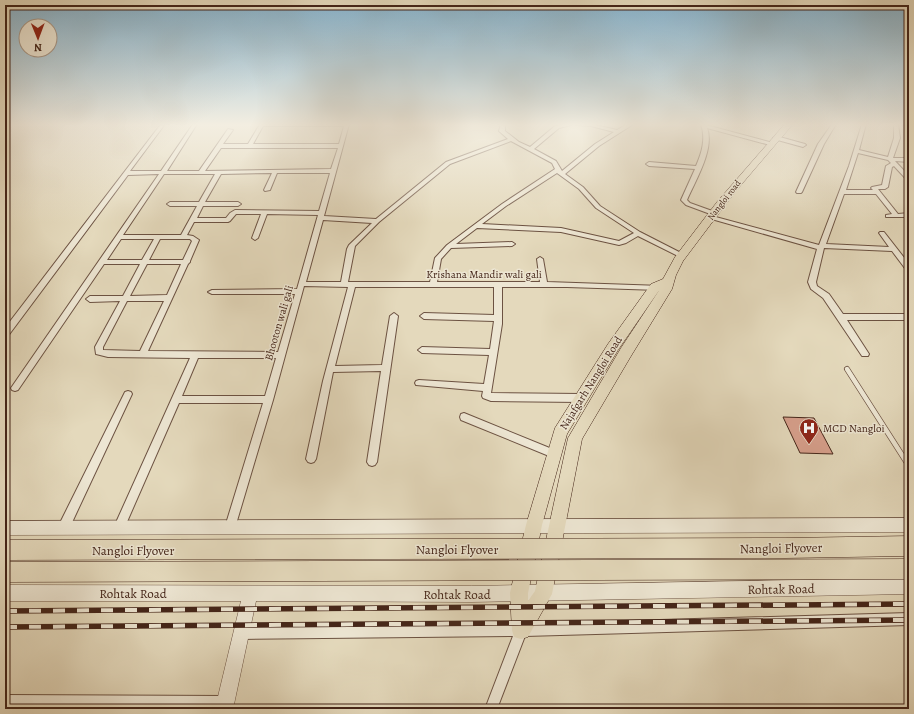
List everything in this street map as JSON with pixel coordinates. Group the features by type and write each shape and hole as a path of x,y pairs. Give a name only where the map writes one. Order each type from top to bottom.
{"highway":[{"name":"Nangloi Flyover","path":"5,550 778,548 909,546"},
{"name":"Nangloi Flyover","path":"5,572 796,570 909,568"}],"main road":[{"name":"Nangloi road","path":"662,286 682,255 758,157"},
{"name":"Najafgarh Nangloi Road","path":"521,630 519,593 534,525 560,432 613,347 662,286"},
{"path":"521,630 543,594 575,438 626,352 662,286"}],"street":[{"path":"5,334 138,157"},
{"path":"16,388 173,157"},
{"path":"201,172 211,157"},
{"name":"Bhooton wali gali","path":"230,527 269,400 338,157"},
{"path":"311,459 348,284 350,249 352,245 377,221 448,163 463,157"},
{"path":"546,157 554,162 560,172 581,188 598,207 638,232 682,255"},
{"path":"433,285 438,258 449,246 504,204 560,172 580,157"},
{"path":"703,157 684,202 712,215 821,247 893,249"},
{"path":"799,192 815,157"},
{"path":"854,157 821,247 812,285 826,296 865,354"},
{"path":"877,157 892,162 909,160"},
{"path":"893,157 889,166 885,187 875,188 897,216"},
{"path":"892,162 909,179"},
{"path":"649,164 698,168"},
{"path":"126,173 334,171"},
{"path":"183,237 219,172"},
{"path":"267,190 275,172"},
{"path":"842,192 877,192"},
{"path":"170,204 238,204"},
{"path":"192,220 226,220 229,219 234,212 265,212 321,215 377,221"},
{"path":"256,238 265,212"},
{"path":"888,216 909,216"},
{"path":"476,226 561,230 619,243 624,242 638,232"},
{"path":"882,233 909,270"},
{"path":"119,237 191,237 196,240 143,354"},
{"path":"158,237 99,347 99,352 143,354 282,355"},
{"path":"449,246 512,244"},
{"path":"540,259 544,285"},
{"path":"901,259 909,259"},
{"path":"102,262 187,262"},
{"name":"Krishana Mandir wali gali","path":"212,292 348,284 662,286"},
{"path":"498,285 498,318 486,396 581,398"},
{"path":"90,299 170,298"},
{"path":"372,462 394,316"},
{"path":"424,316 498,318"},
{"path":"841,317 908,318"},
{"path":"422,350 493,352"},
{"path":"119,527 196,354"},
{"path":"330,369 386,368"},
{"path":"418,383 487,388"},
{"path":"64,528 128,394"},
{"path":"176,399 269,400"},
{"path":"464,417 554,454"},
{"path":"5,528 534,525 909,525"},
{"name":"Rohtak Road","path":"5,593 543,594 909,586"},
{"path":"5,701 23,705 225,706 250,594"},
{"path":"241,633 521,630 909,619"},
{"path":"491,709 521,630"}],"lane":[{"path":"847,369 909,466"}],"building":[{"path":"783,417 814,418 833,454 800,453"}],"railway":[{"path":"5,611 909,604"},
{"path":"5,627 909,620"}],"place":[{"name":"MCD Nangloi","path":"809,445"}]}
